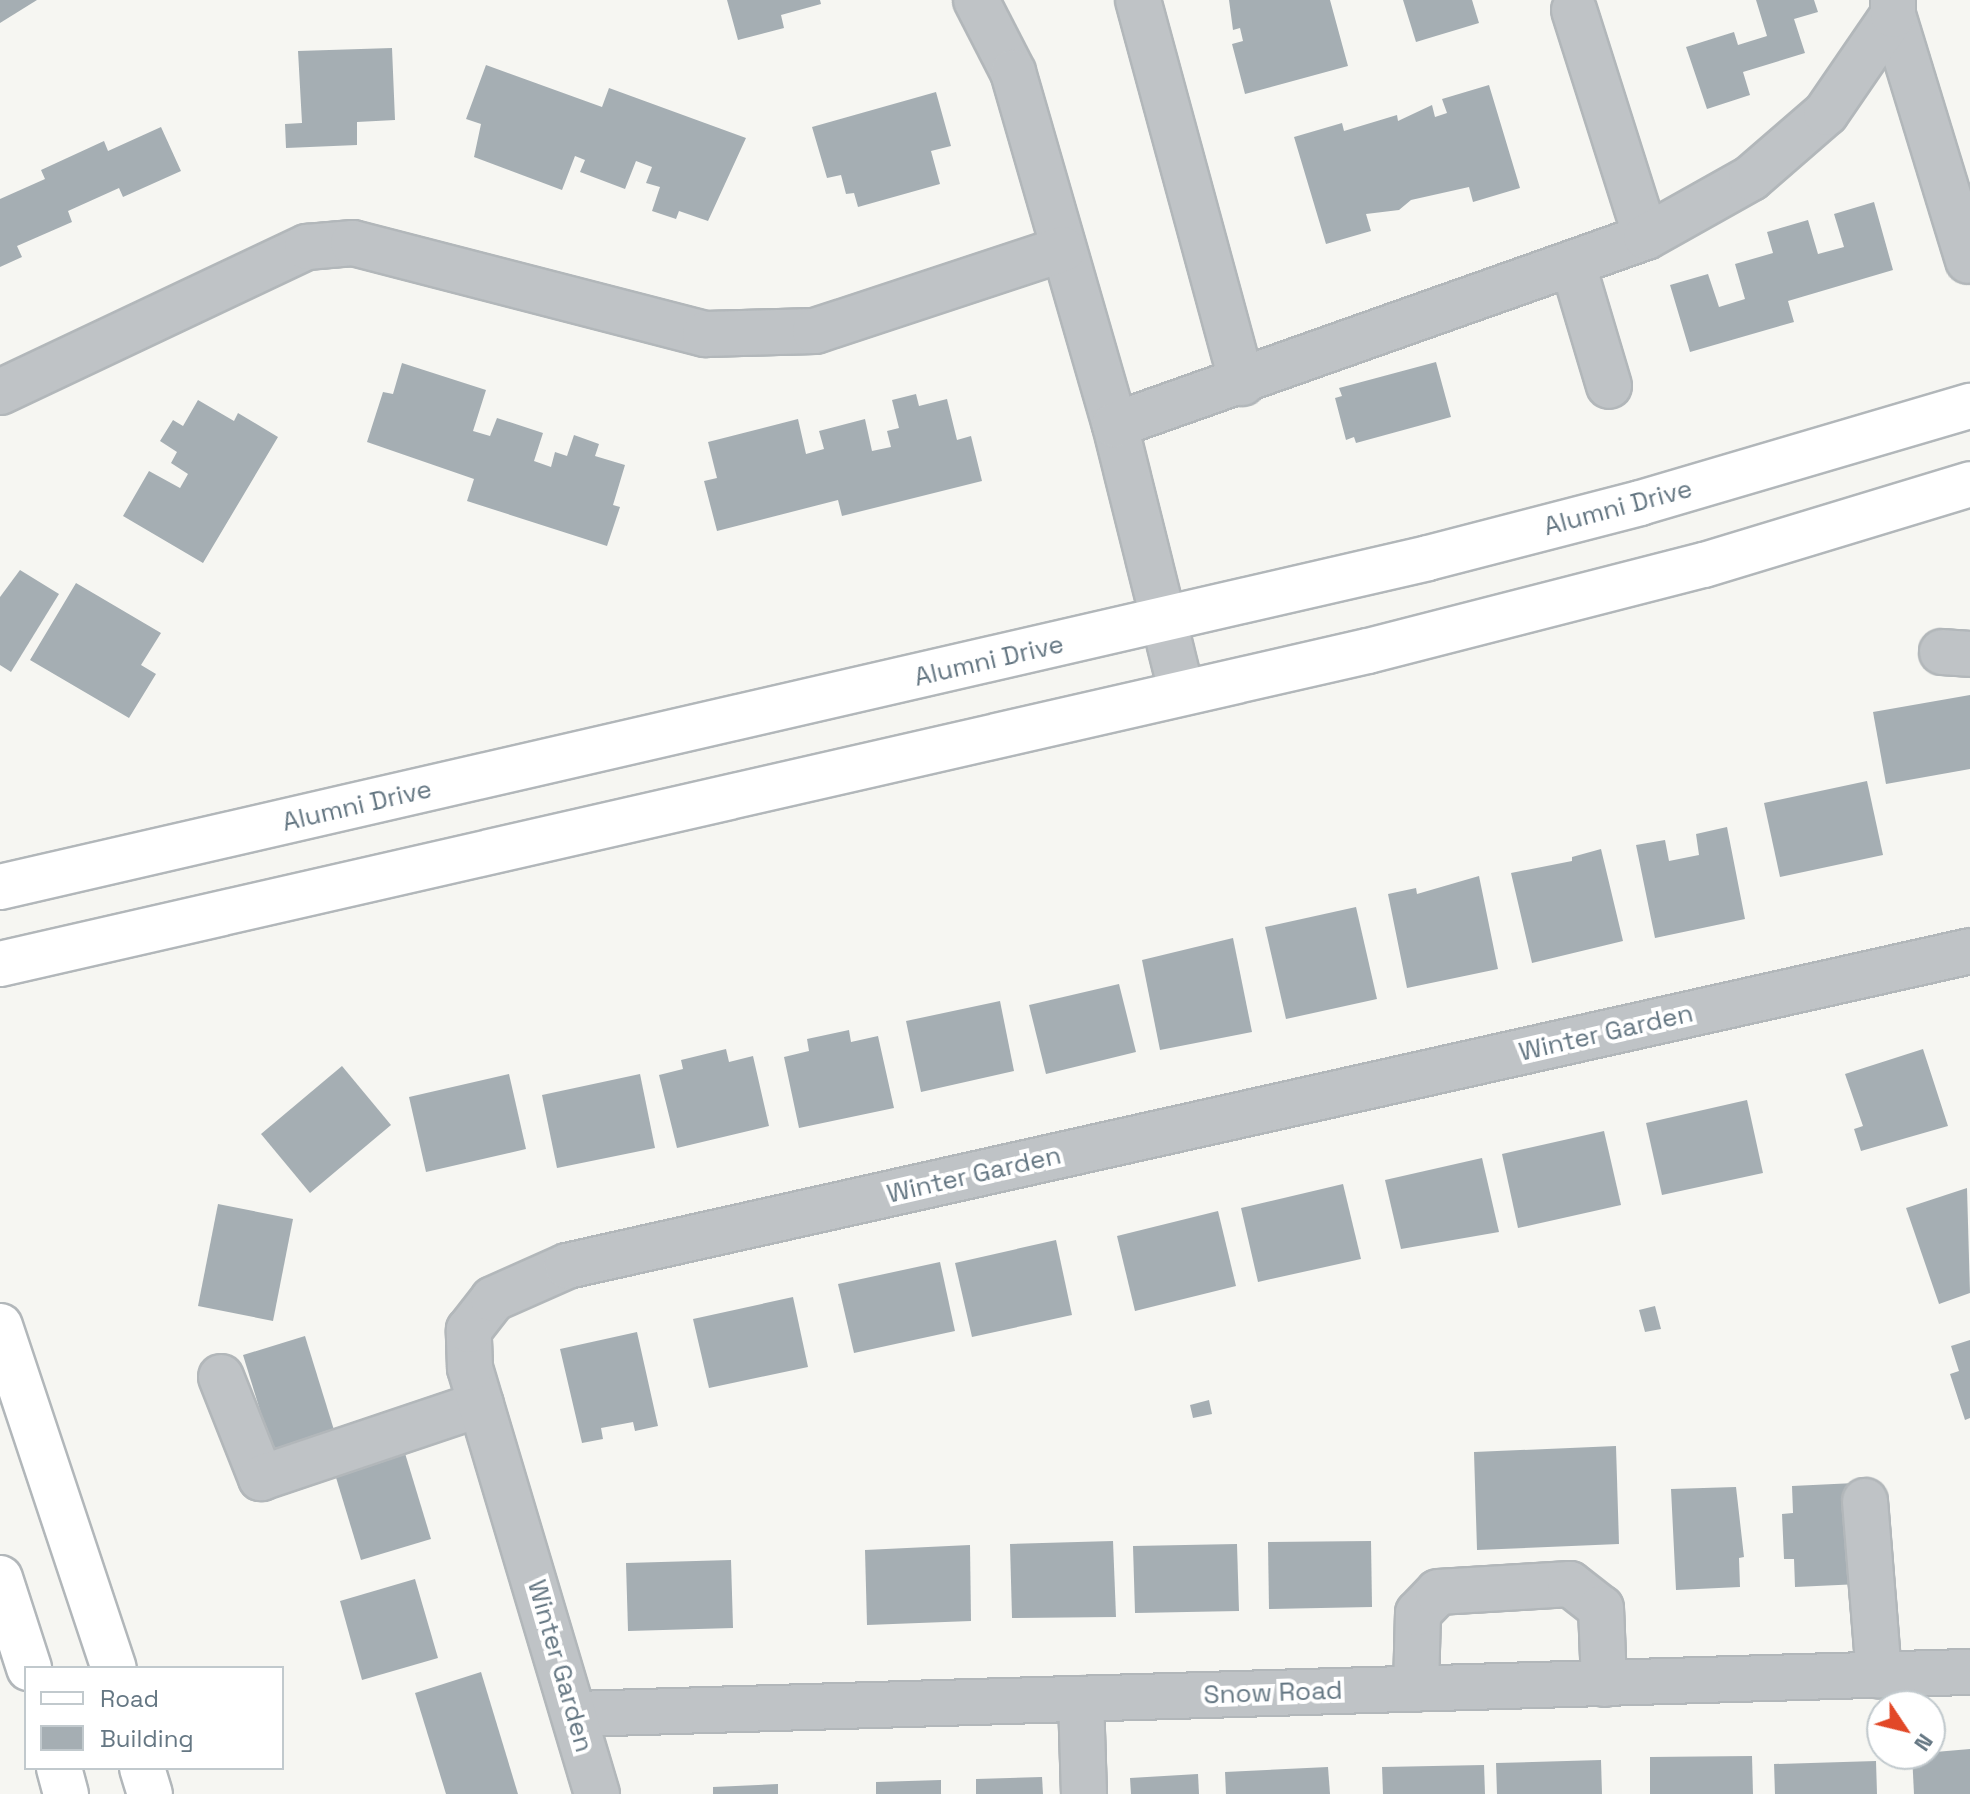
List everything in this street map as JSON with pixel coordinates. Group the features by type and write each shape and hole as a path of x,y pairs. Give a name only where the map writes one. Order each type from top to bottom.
{"main road":[{"name":"Alumni Drive","path":"0,887 1162,620 1625,507 1970,406"},
{"path":"0,964 1182,693 1704,565 1970,484"},
{"path":"0,1326 113,1666"},
{"path":"0,1578 28,1666"},
{"path":"60,1770 66,1794"},
{"path":"143,1770 150,1794"}],"street":[{"path":"976,0 1013,72 1115,425 1182,693"},
{"path":"1138,0 1242,383"},
{"path":"1115,425 1242,383 1646,237 1751,178 1826,113 1893,8"},
{"path":"1893,8 1968,261"},
{"path":"1574,10 1646,237"},
{"path":"0,392 307,247 353,243 705,334 815,331 1063,249"},
{"path":"1573,265 1609,386"},
{"name":"Winter Garden","path":"597,1794 576,1714 481,1404 467,1343 477,1314 519,1283 567,1266 1970,951"},
{"path":"221,1377 261,1478 481,1404"},
{"path":"1865,1501 1879,1675"},
{"path":"1416,1689 1418,1613 1438,1592 1570,1584 1601,1608 1604,1684"},
{"name":"Snow Road","path":"576,1714 1970,1672"},
{"path":"1081,1699 1084,1794"}],"building":[{"path":"0,0 37,0 0,23"},
{"path":"727,0 820,0 821,4 781,15 784,28 738,40"},
{"path":"1229,0 1330,0 1348,66 1245,94 1232,44 1243,41 1240,28 1233,30"},
{"path":"1403,0 1472,0 1479,23 1416,42"},
{"path":"1756,0 1814,0 1818,12 1794,19 1805,53 1743,72 1750,95 1707,109 1686,47 1734,32 1738,45 1767,36"},
{"path":"392,48 395,120 357,122 357,145 286,148 285,124 302,123 298,51"},
{"path":"486,65 602,107 609,88 746,138 708,221 679,211 676,219 652,211 660,187 646,183 652,167 636,161 625,189 580,172 585,160 575,156 562,190 474,157 481,124 466,119"},
{"path":"1489,85 1520,188 1473,202 1469,187 1411,200 1399,210 1366,214 1371,231 1326,244 1294,137 1342,123 1344,131 1397,115 1398,121 1432,105 1435,117 1447,113 1442,99"},
{"path":"936,92 951,146 931,151 940,184 858,207 854,193 846,194 841,175 827,178 812,127"},
{"path":"161,127 181,171 123,197 119,188 68,211 72,222 17,246 22,257 0,267 0,199 45,179 41,170 104,141 108,151"},
{"path":"1874,202 1893,270 1788,301 1794,322 1690,352 1670,285 1708,274 1719,307 1745,299 1735,264 1773,253 1767,232 1808,220 1818,254 1844,247 1834,214"},
{"path":"1436,362 1451,417 1356,443 1354,437 1346,440 1335,398 1342,396 1339,388"},
{"path":"402,363 486,390 473,431 490,436 497,418 543,433 534,461 551,467 555,452 567,456 574,435 599,444 595,456 625,465 613,505 620,507 607,546 467,501 474,479 367,442 383,392 393,394"},
{"path":"916,394 919,406 947,399 957,440 971,436 982,481 842,516 838,500 717,531 704,481 717,478 708,442 798,419 806,454 824,449 819,431 865,419 872,451 891,447 887,431 899,428 892,400"},
{"path":"198,400 234,421 238,413 278,437 203,563 123,516 149,471 180,488 188,474 171,463 177,452 160,441 173,420 183,426"},
{"path":"20,570 59,594 11,672 0,665 0,597"},
{"path":"76,583 161,633 141,665 156,674 129,718 30,660"},
{"path":"1970,695 1970,769 1886,784 1873,712"},
{"path":"1867,781 1883,855 1780,877 1764,803"},
{"path":"1727,827 1745,919 1655,938 1636,845 1665,840 1669,861 1699,855 1696,834"},
{"path":"1601,849 1623,941 1532,963 1511,873 1572,861 1572,857"},
{"path":"1479,876 1498,969 1407,988 1388,894 1416,888 1417,894"},
{"path":"1356,907 1377,999 1286,1019 1265,927"},
{"path":"1233,938 1252,1032 1160,1050 1142,960"},
{"path":"1119,984 1136,1052 1046,1074 1029,1005"},
{"path":"1000,1001 1014,1071 921,1092 906,1021"},
{"path":"849,1030 851,1042 878,1036 894,1108 799,1128 784,1057 809,1051 807,1039"},
{"path":"726,1049 729,1062 753,1056 769,1126 677,1148 659,1075 683,1069 681,1060"},
{"path":"1923,1049 1948,1126 1861,1151 1854,1129 1863,1126 1845,1074"},
{"path":"342,1066 391,1125 310,1193 261,1134"},
{"path":"509,1074 526,1149 426,1172 409,1097"},
{"path":"640,1074 655,1148 557,1168 542,1095"},
{"path":"1747,1100 1763,1173 1662,1195 1646,1123"},
{"path":"1604,1131 1621,1205 1518,1228 1502,1154"},
{"path":"1482,1158 1499,1232 1401,1249 1385,1180"},
{"path":"1343,1184 1361,1259 1258,1282 1241,1208"},
{"path":"1967,1188 1970,1293 1939,1304 1906,1208"},
{"path":"218,1204 293,1219 273,1321 198,1306"},
{"path":"1218,1211 1236,1286 1135,1311 1117,1236"},
{"path":"1056,1240 1072,1315 972,1337 955,1263"},
{"path":"940,1262 955,1331 854,1353 838,1284"},
{"path":"793,1297 808,1367 709,1388 693,1319"},
{"path":"1655,1306 1661,1329 1645,1332 1639,1310"},
{"path":"637,1332 658,1426 635,1431 633,1422 601,1428 603,1439 582,1443 560,1349"},
{"path":"305,1336 334,1430 272,1449 243,1355"},
{"path":"1970,1340 1970,1418 1965,1420 1950,1374 1959,1371 1951,1346"},
{"path":"1209,1400 1212,1414 1193,1418 1190,1405"},
{"path":"401,1440 431,1539 361,1560 331,1461"},
{"path":"1616,1446 1619,1544 1477,1550 1474,1452"},
{"path":"1855,1483 1860,1584 1795,1587 1794,1559 1784,1559 1782,1514 1793,1513 1792,1486"},
{"path":"1736,1487 1744,1557 1739,1558 1740,1587 1676,1590 1671,1489"},
{"path":"1113,1541 1116,1617 1012,1618 1010,1544"},
{"path":"1371,1541 1372,1607 1269,1609 1268,1542"},
{"path":"1237,1544 1239,1611 1135,1613 1133,1546"},
{"path":"970,1545 971,1621 867,1625 865,1550"},
{"path":"731,1560 733,1628 628,1631 626,1563"},
{"path":"415,1579 438,1658 362,1680 340,1601"},
{"path":"481,1672 518,1794 446,1794 415,1693"},
{"path":"1970,1749 1970,1794 1914,1794 1913,1770 1946,1770 1946,1751"},
{"path":"1752,1756 1753,1794 1650,1794 1650,1757"},
{"path":"1601,1760 1602,1794 1497,1794 1496,1763"},
{"path":"1866,1761 1866,1770 1876,1770 1877,1794 1775,1794 1774,1764"},
{"path":"1484,1765 1485,1794 1383,1794 1382,1767"},
{"path":"1328,1767 1330,1794 1226,1794 1225,1772"},
{"path":"1198,1774 1199,1794 1131,1794 1130,1778"},
{"path":"1042,1777 1043,1794 976,1794 976,1779"},
{"path":"941,1780 941,1794 876,1794 876,1782"},
{"path":"778,1784 778,1794 713,1794 713,1787"}]}
